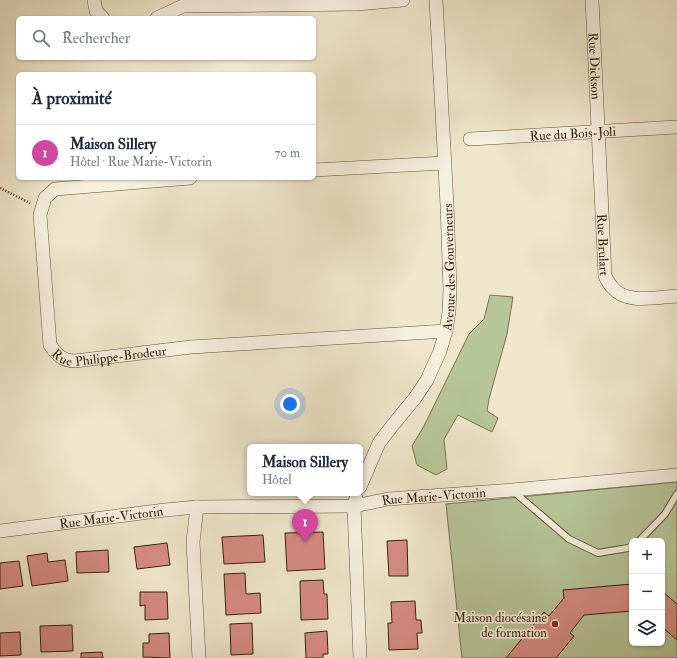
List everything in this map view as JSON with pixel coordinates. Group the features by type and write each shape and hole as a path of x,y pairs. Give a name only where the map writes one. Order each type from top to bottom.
{"street":[{"path":"94,0 96,11 101,16"},
{"path":"161,16 183,6 356,4 403,0"},
{"name":"Avenue des Gouverneurs","path":"363,480 379,443 415,398 427,380 440,351 446,331 449,312 450,289 436,0"},
{"name":"Rue Dickson","path":"592,0 598,132"},
{"name":"Rue du Bois-Joli","path":"470,139 677,128"},
{"name":"Rue Brulart","path":"598,132 605,276 612,288 623,295 634,298 677,296"},
{"path":"316,170 444,163"},
{"name":"Rue Philippe-Brodeur","path":"165,180 55,189 45,198 40,215 50,346 57,355 66,361 191,347 446,331"},
{"name":"Rue Marie-Victorin","path":"0,531 197,507 354,506 388,499 512,490 677,475"},
{"path":"357,496 354,506 360,658"},
{"path":"197,507 192,542 199,658"}],"lane":[{"path":"512,490 569,539 598,553 629,548"},
{"path":"642,538 665,514 677,494"}],"path":[{"path":"0,188 42,208"}],"green space":[{"path":"490,295 513,297 507,334 487,411 498,418 492,432 458,415 444,439 447,469 436,475 417,465 412,446 424,426 469,334 484,319"},
{"path":"677,482 677,658 462,658 446,504"}],"building":[{"path":"323,532 325,569 287,571 285,533"},
{"path":"263,535 265,562 224,564 222,537"},
{"path":"407,540 408,576 389,576 387,541"},
{"path":"167,543 170,565 137,569 134,547"},
{"path":"108,550 109,572 77,573 76,552"},
{"path":"47,553 48,562 65,560 68,581 32,586 27,556"},
{"path":"19,561 23,586 0,589 0,563"},
{"path":"245,573 246,594 260,593 261,613 226,615 224,574"},
{"path":"323,580 324,594 327,594 328,619 301,620 300,581"},
{"name":"Maison diocésaine de formation","path":"629,584 629,611 584,615 570,633 574,636 556,658 506,658 544,612 549,616 564,598 563,590"},
{"path":"140,592 167,592 168,619 145,620 145,605 140,606"},
{"path":"665,594 677,604 677,640 665,630"},
{"path":"415,601 416,620 421,620 422,633 417,633 418,649 389,650 388,623 392,623 391,602"},
{"path":"252,623 253,654 231,655 230,624"},
{"path":"72,625 73,651 41,652 40,626"},
{"path":"327,631 328,654 323,654 323,658 306,658 305,633"},
{"path":"20,632 21,655 0,656 0,633"},
{"path":"169,633 170,658 143,657 143,643 149,643 149,634"},
{"path":"102,652 103,658 81,658 81,653"}],"place":[{"name":"Maison Sillery","path":"305,542"},
{"name":"Maison diocésaine de formation","path":"555,624"}]}
